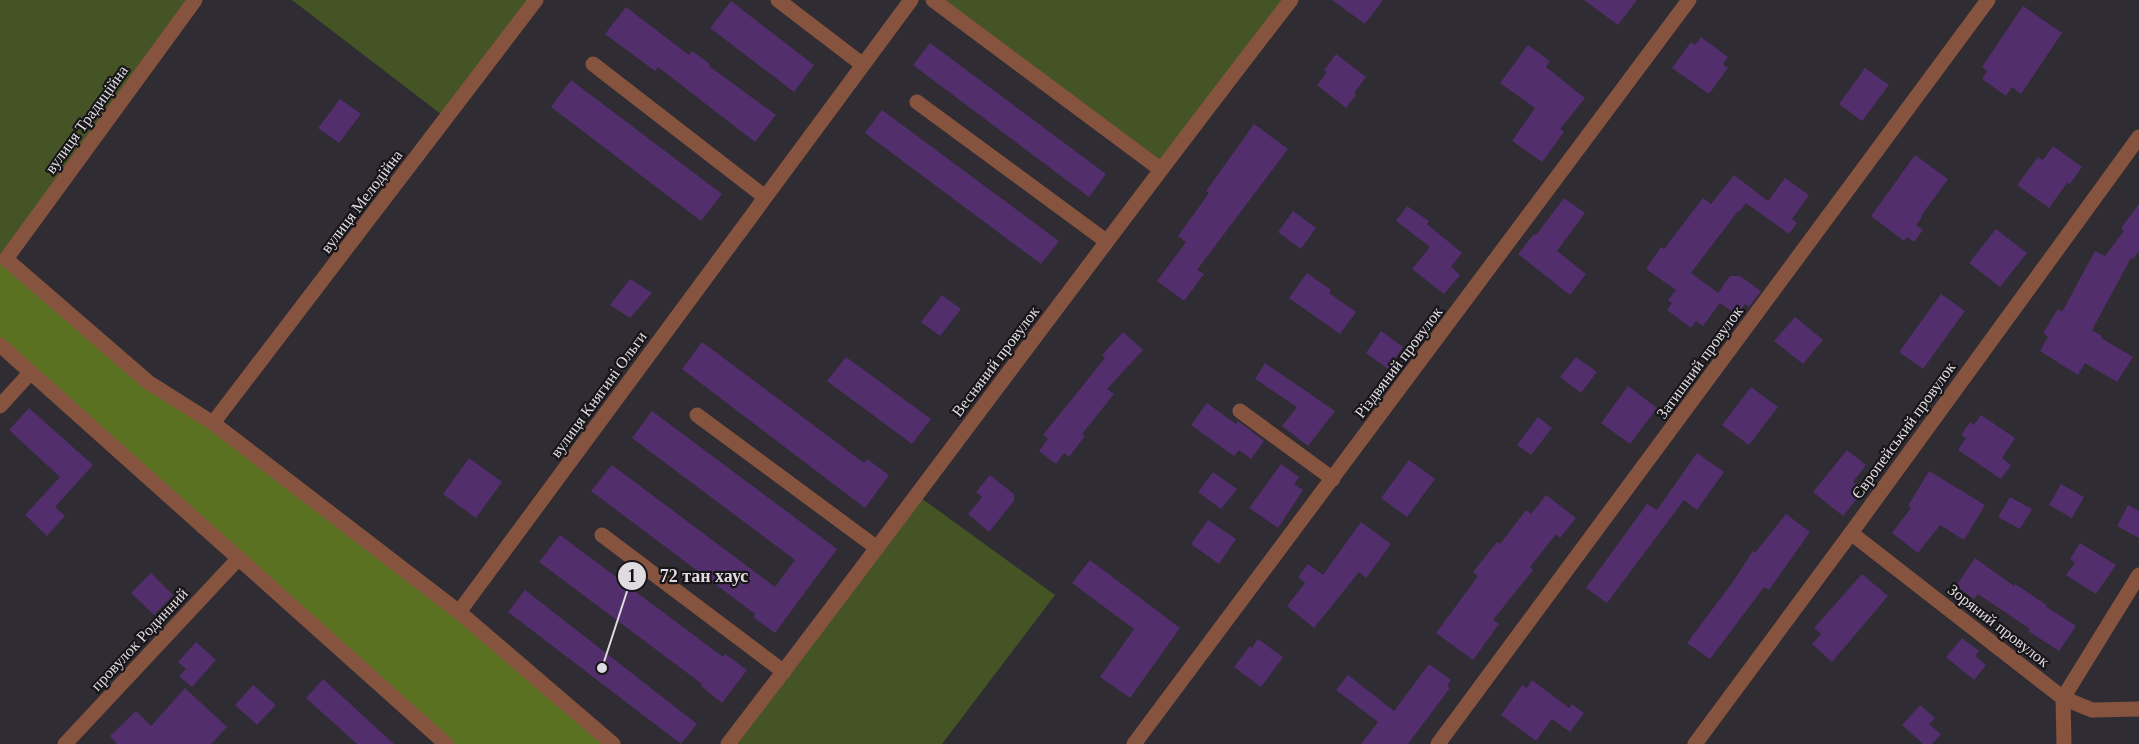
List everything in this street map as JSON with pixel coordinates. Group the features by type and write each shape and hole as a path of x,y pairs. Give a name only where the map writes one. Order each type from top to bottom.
{"street":[{"name":"вулиця Традиційна","path":"195,0 6,259 148,382 213,423"},
{"name":"вулиця Мелодійна","path":"213,423 536,0"},
{"path":"778,0 863,65"},
{"path":"459,612 911,0"},
{"path":"933,0 1160,169"},
{"name":"Весняний провулок","path":"729,744 1160,169 1291,0"},
{"name":"Різдвяний провулок","path":"1134,744 1689,0"},
{"name":"Затишний провулок","path":"1438,744 1988,0"},
{"path":"593,64 765,197"},
{"path":"917,102 1106,241"},
{"name":"Європейський провулок","path":"1700,742 2139,136"},
{"path":"0,345 446,744"},
{"path":"0,406 31,372"},
{"path":"1240,411 1333,479"},
{"path":"697,415 877,548"},
{"path":"213,423 459,612 613,744"},
{"name":"Зоряний провулок","path":"1851,533 2063,698 2092,710 2139,709"},
{"path":"602,535 784,672"},
{"name":"провулок Родинний","path":"66,744 239,558"},
{"path":"2064,744 2063,698 2139,575"}],"green space":[{"path":"0,0 195,0 6,259 0,254"},
{"path":"292,0 536,0 446,118"},
{"path":"933,0 1291,0 1160,169"},
{"path":"0,254 148,382 213,423 613,744 446,744 0,345"},
{"path":"917,495 1055,595 942,744 728,744"}],"building":[{"path":"1332,0 1383,0 1365,24"},
{"path":"1584,0 1637,0 1618,25"},
{"path":"731,1 814,65 794,92 710,28"},
{"path":"2023,6 2062,33 2021,94 2012,87 2006,96 1982,79 1987,71 1982,67"},
{"path":"626,7 689,55 692,51 776,115 755,142 658,67 655,71 605,34"},
{"path":"1701,37 1728,57 1723,64 1728,68 1709,94 1672,68 1691,42 1695,45"},
{"path":"930,43 1106,174 1089,197 913,65"},
{"path":"1528,45 1550,61 1546,67 1585,98 1560,129 1564,132 1542,162 1512,141 1535,108 1500,83"},
{"path":"1336,54 1366,77 1346,108 1317,85 1327,72 1324,70"},
{"path":"1865,68 1889,85 1862,121 1839,104"},
{"path":"571,80 722,194 701,221 551,107"},
{"path":"340,99 361,114 339,143 318,128"},
{"path":"882,110 1059,241 1041,264 865,133"},
{"path":"1254,124 1288,149 1197,270 1204,274 1184,301 1157,281 1186,242 1178,236 1209,193 1206,191"},
{"path":"2053,146 2082,167 2049,208 2017,185 2038,157 2043,160"},
{"path":"1915,155 1948,179 1916,225 1923,230 1914,242 1907,237 1904,241 1871,216"},
{"path":"1734,175 1768,201 1785,178 1809,195 1792,219 1797,223 1789,234 1746,203 1738,211 1691,273 1718,293 1730,276 1740,276 1761,291 1749,307 1745,304 1737,315 1720,303 1703,326 1696,321 1691,328 1667,310 1672,303 1668,300 1676,290 1646,269 1661,247 1664,249 1703,198 1711,204"},
{"path":"1564,198 1585,213 1557,251 1586,274 1570,295 1518,254 1534,234 1536,235"},
{"path":"2139,204 2139,251 2133,259 2131,258 2092,330 2133,357 2117,382 2085,363 2078,375 2040,351 2048,337 2043,333 2058,309 2062,312 2095,251 2105,256 2124,231 2121,228"},
{"path":"1407,206 1429,221 1427,224 1462,253 1451,267 1460,275 1444,294 1412,269 1430,247 1396,221"},
{"path":"1293,211 1316,228 1301,249 1278,232"},
{"path":"1996,229 2027,253 2000,287 1969,263"},
{"path":"1307,273 1331,290 1329,293 1356,312 1340,334 1289,298"},
{"path":"630,279 652,293 630,318 610,305"},
{"path":"1941,294 1965,311 1923,369 1899,352"},
{"path":"942,295 961,309 940,336 921,322"},
{"path":"1795,317 1823,340 1803,364 1774,341"},
{"path":"1381,331 1403,347 1388,369 1366,353"},
{"path":"1123,332 1143,350 1107,389 1114,394 1082,434 1085,436 1069,457 1064,453 1056,464 1039,451 1048,439 1043,435 1105,358 1102,355"},
{"path":"702,342 864,463 867,459 889,475 865,508 682,369"},
{"path":"846,357 931,419 912,444 827,381"},
{"path":"1576,357 1597,372 1581,393 1560,377"},
{"path":"1265,363 1335,411 1308,446 1282,426 1297,407 1255,379"},
{"path":"1628,386 1657,408 1630,444 1601,423"},
{"path":"1751,387 1778,407 1749,445 1722,425"},
{"path":"1207,403 1236,424 1238,421 1264,441 1251,459 1239,450 1234,456 1191,425"},
{"path":"29,408 93,465 55,507 65,516 47,536 25,515 60,477 9,430"},
{"path":"652,411 837,549 775,633 753,617 755,614 591,491 612,465 775,587 795,560 632,438"},
{"path":"1981,415 2015,438 2002,458 2011,465 2001,479 1958,450 1966,438 1961,435 1970,422 1974,425"},
{"path":"1538,417 1552,428 1531,455 1517,445"},
{"path":"1847,450 1866,465 1853,482 1858,485 1853,492 1859,496 1843,516 1813,492"},
{"path":"1697,453 1724,472 1697,510 1684,500 1607,603 1586,588 1647,504 1657,510"},
{"path":"469,458 502,482 476,518 443,494"},
{"path":"1409,460 1435,479 1407,517 1381,498"},
{"path":"1281,464 1299,477 1294,484 1303,490 1278,528 1249,508"},
{"path":"1929,471 1985,505 1964,540 1940,525 1918,553 1892,533 1911,508 1908,506"},
{"path":"1213,472 1237,489 1221,509 1198,492"},
{"path":"990,475 1014,494 1014,501 989,532 968,514 982,497 976,492"},
{"path":"2061,484 2084,497 2072,518 2049,505"},
{"path":"1546,495 1576,518 1560,538 1556,534 1530,567 1533,570 1493,620 1499,624 1473,660 1436,633 1478,576 1473,572 1497,542 1500,544 1526,510 1531,514"},
{"path":"2010,497 2032,509 2020,529 1998,517"},
{"path":"2128,505 2139,511 2139,538 2117,526"},
{"path":"1786,514 1810,532 1769,590 1764,587 1710,659 1687,643 1753,551 1755,553"},
{"path":"1208,520 1236,539 1219,564 1191,544"},
{"path":"1361,522 1391,544 1366,578 1359,572 1314,628 1287,606 1305,583 1298,577 1308,564 1323,575"},
{"path":"560,535 723,657 725,654 747,670 722,703 701,686 702,684 539,562"},
{"path":"2080,543 2116,565 2096,594 2066,575 2075,563 2070,559"},
{"path":"1975,558 2076,626 2059,651 1978,594 1974,599 1956,586"},
{"path":"1090,560 1180,628 1130,698 1100,677 1134,629 1072,583"},
{"path":"151,573 173,595 154,615 131,593"},
{"path":"1862,574 1888,596 1832,662 1812,644 1821,634 1814,628"},
{"path":"525,590 697,724 681,744 508,612"},
{"path":"1962,638 1979,651 1975,656 1986,665 1974,680 1946,657"},
{"path":"1258,639 1283,657 1261,687 1234,667"},
{"path":"196,642 216,660 192,687 179,676 186,669 178,662"},
{"path":"1429,664 1451,680 1447,686 1450,688 1408,744 1361,744 1378,722 1336,690 1348,675 1394,711"},
{"path":"323,679 394,744 357,744 306,698"},
{"path":"1532,680 1569,708 1572,704 1584,713 1570,732 1552,719 1536,741 1501,715 1522,685 1527,688"},
{"path":"253,685 276,705 257,725 235,705"},
{"path":"185,688 227,727 211,744 117,744 110,736 136,711 151,726"},
{"path":"1920,705 1935,718 1929,724 1941,734 1932,744 1923,744 1902,725"}],"place":[{"name":"72 тан хаус","path":"602,668"}]}
